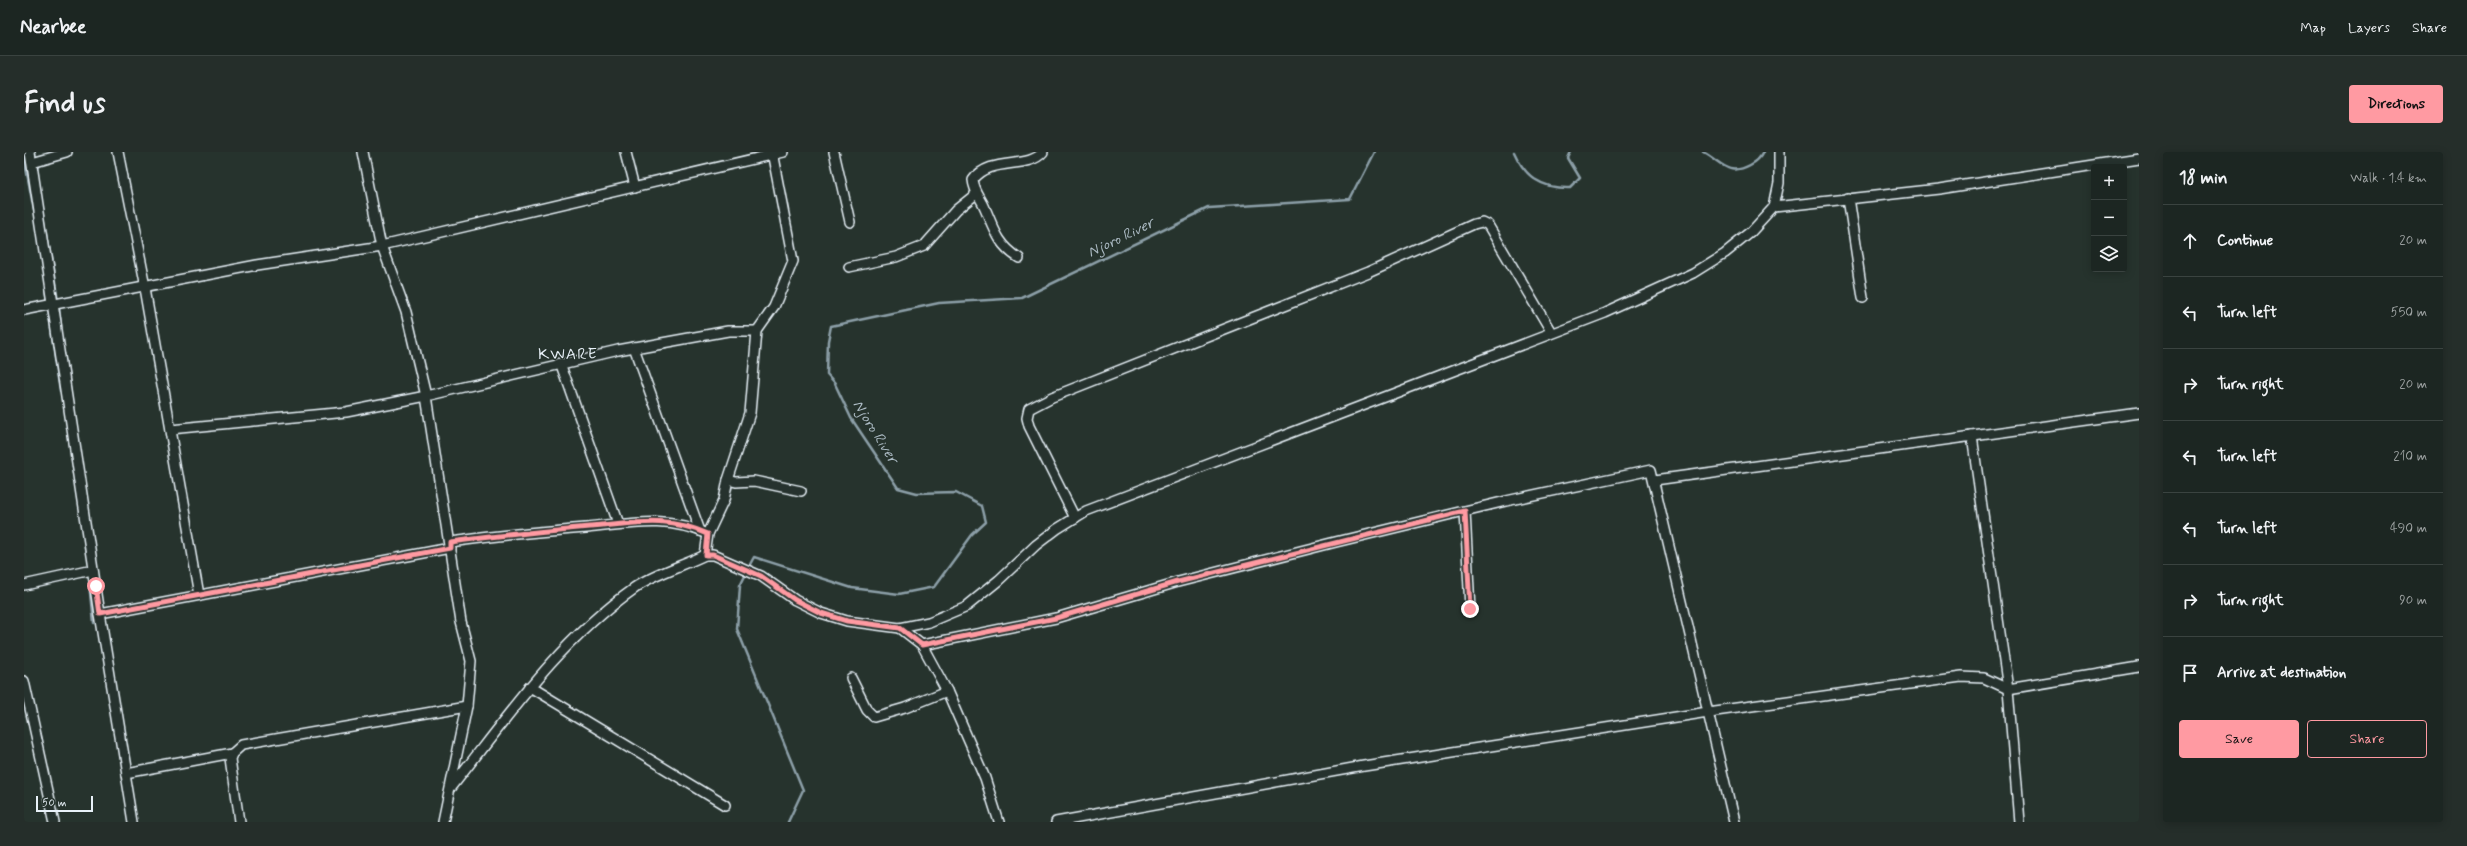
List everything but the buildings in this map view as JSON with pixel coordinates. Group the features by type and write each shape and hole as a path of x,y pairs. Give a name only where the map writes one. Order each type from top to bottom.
{"street":[{"path":"30,152 93,570 134,822"},
{"path":"32,162 67,152"},
{"path":"118,152 145,288 199,595"},
{"path":"363,152 382,246 406,312 426,396 461,622 471,661 467,706 443,822"},
{"path":"626,152 635,187"},
{"path":"24,310 145,288 257,265 382,246 635,187 772,153 783,152"},
{"path":"834,152 850,222"},
{"path":"1019,258 1002,245 976,194 973,180 986,169 1034,158 1043,152"},
{"path":"451,788 530,687 568,643 635,587 706,555 713,555 761,576 795,600 821,613 847,621 900,628 929,622 967,606 999,580 1036,545 1075,518 1093,509 1551,332 1605,313 1693,273 1725,253 1751,232 1774,207 1779,183 1779,152"},
{"path":"706,555 708,534 724,500 728,480 750,413 758,331 774,307 793,261 772,153"},
{"path":"1774,207 1938,188 2139,158"},
{"path":"849,267 896,257 924,246 951,214 976,194"},
{"path":"1848,198 1863,298"},
{"path":"1075,518 1029,426 1027,418 1029,409 1033,406 1368,272 1474,224 1482,222 1488,225 1551,332"},
{"path":"170,428 346,412 426,396 561,363 634,348 728,331 758,331"},
{"path":"634,348 700,530"},
{"path":"561,363 618,524"},
{"path":"1655,480 2139,413"},
{"path":"1972,436 2008,689 2019,822"},
{"path":"922,645 1056,618 1178,582 1465,511 1651,470 1655,480 1683,612 1734,822"},
{"path":"728,480 736,482 754,481 800,491"},
{"path":"1465,511 1470,609"},
{"path":"100,614 450,545 546,530 654,521 700,530 708,534"},
{"path":"24,585 93,570"},
{"path":"900,628 922,645 947,692 985,778 999,822"},
{"path":"1056,822 1364,766 1708,712 1961,677 1984,678 2008,689 2139,667"},
{"path":"851,678 868,710 874,716 905,708 947,692"},
{"path":"24,681 26,701 55,822"},
{"path":"530,687 725,805"},
{"path":"239,822 230,758 232,753 241,745 467,706"},
{"path":"126,773 232,753"}],"waterway":[{"path":"35,152 36,159"},
{"name":"Njoro River","path":"748,568 754,557 852,588 899,594 934,587 972,535 986,522 982,506 956,492 917,493 898,488 851,418 835,384 827,375 828,341 831,326 939,303 1022,298 1209,208 1350,199 1374,152"},
{"name":"Njoro River","path":"1514,152 1518,161 1529,175 1543,184 1560,188 1570,188 1580,178 1568,158 1571,152"},
{"name":"Njoro River","path":"1703,152 1730,169 1742,168 1754,163 1763,152"},
{"path":"24,157 34,211"},
{"path":"37,164 38,175"},
{"path":"43,209 58,301"},
{"path":"46,289 61,391"},
{"path":"59,306 61,327"},
{"path":"66,359 72,402"},
{"name":"Njoro River","path":"746,573 740,585 737,629 803,790 788,822"},
{"path":"90,583 94,623"}],"district":[{"name":"KWARE","path":"568,354"}],"route":[{"path":"96,586 100,614 450,548 450,542 546,530 573,529 654,521 685,526 708,534 706,555 713,555 761,576 795,600 821,613 847,621 900,628 922,645 1056,618 1178,582 1465,511 1470,609"}]}
